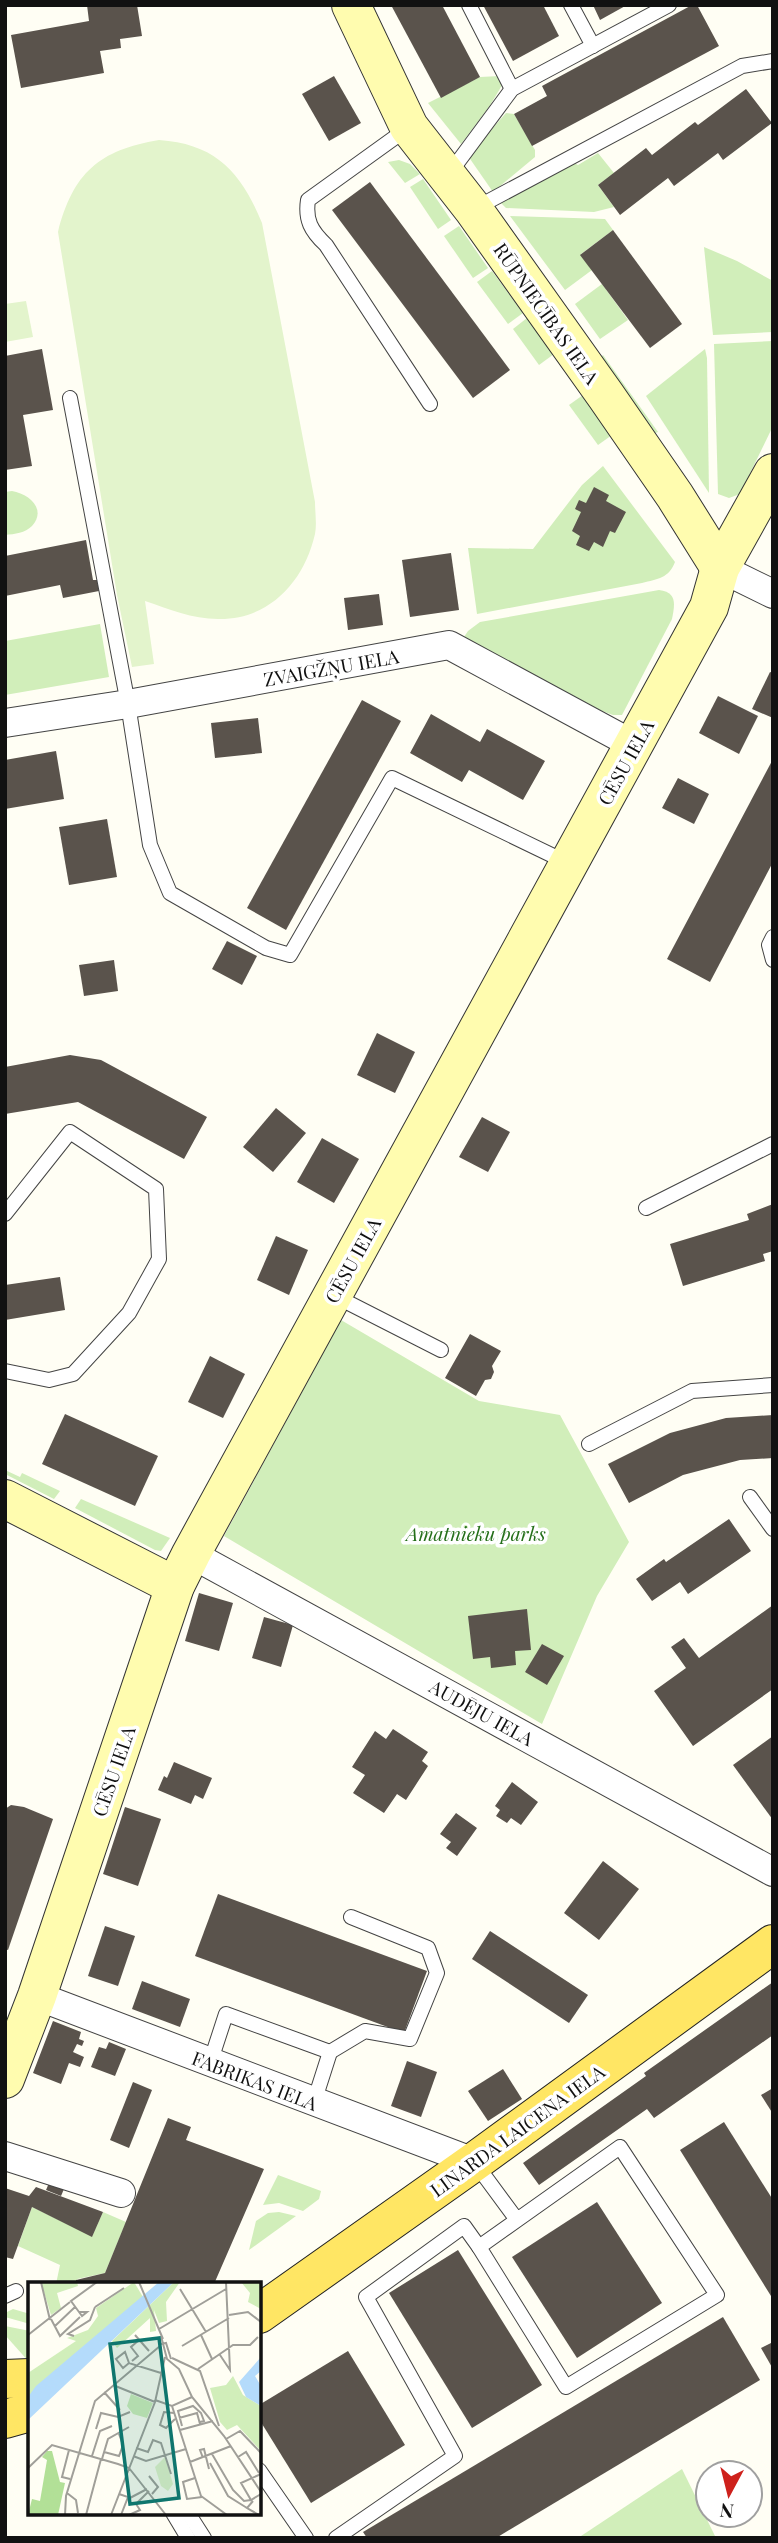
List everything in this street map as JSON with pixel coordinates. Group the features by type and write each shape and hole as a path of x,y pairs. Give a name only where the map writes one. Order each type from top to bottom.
{"main road":[{"name":"LINARDA LAICENA IELA","path":"261,2313 474,2162 773,1944"},
{"path":"5,2379 28,2378"},
{"path":"5,2419 28,2413"}],"street":[{"name":"RŪPNIECĪBAS IELA","path":"351,5 410,127 473,209 675,496 720,568"},
{"name":"CĒSU IELA","path":"5,2079 37,1996 183,1570 709,607 720,568 773,473"},
{"path":"720,568 773,594"},
{"name":"ZVAIGŽŅU IELA","path":"5,723 128,704 449,645 634,745"},
{"path":"5,1499 183,1570"},
{"name":"AUDĒJU IELA","path":"183,1570 773,1872"},
{"name":"FABRIKAS IELA","path":"37,1996 474,2162"},
{"path":"5,2156 121,2193"}],"lane":[{"path":"469,5 512,89"},
{"path":"570,5 593,46"},
{"path":"448,175 512,89 668,5"},
{"path":"473,209 741,66 773,61"},
{"path":"410,127 307,200 305,215 314,234 326,245 430,404"},
{"path":"70,398 128,704 150,845 170,893 266,948 290,955 392,778 569,863"},
{"path":"773,937 769,945 773,960"},
{"path":"5,1214 70,1132 156,1189 159,1259 129,1313 73,1374 49,1380 5,1371"},
{"path":"646,1208 773,1144"},
{"path":"333,1295 441,1350"},
{"path":"589,1444 692,1391 773,1385"},
{"path":"750,1497 773,1529"},
{"path":"314,2102 330,2052 365,2031 410,2039 437,1973 428,1948 351,1917"},
{"path":"210,2063 226,2014 330,2052"},
{"path":"336,2538 455,2456 366,2297 464,2226 480,2247 566,2387 717,2295 620,2147 480,2247"},
{"path":"474,2162 517,2220"},
{"path":"261,2473 306,2538"},
{"path":"174,2515 188,2538"},
{"path":"189,2515 204,2538"}],"green space":[{"path":"500,76 504,82 461,144 428,103 480,77"},
{"path":"506,113 514,114 535,150 535,157 493,192 468,156"},
{"path":"159,140 196,147 224,164 245,189 262,223 315,502 316,526 310,551 293,582 282,595 253,613 236,618 208,619 145,601 154,664 132,667 117,595 58,232 72,194 92,168 120,150"},
{"path":"598,153 614,173 598,185 614,207 594,212 506,208 501,203 570,161 578,165"},
{"path":"399,160 410,164 420,174 405,183 388,162"},
{"path":"423,179 451,220 438,229 410,187"},
{"path":"510,216 605,219 613,230 581,254 592,270 565,290"},
{"path":"459,226 488,268 473,278 444,236"},
{"path":"704,247 773,281 773,332 713,335"},
{"path":"492,271 523,313 508,324 477,282"},
{"path":"602,284 628,320 600,339 575,304"},
{"path":"26,301 33,337 5,342 5,304"},
{"path":"527,318 554,354 539,365 513,329"},
{"path":"773,341 773,426 740,494 729,498 718,494 714,344"},
{"path":"705,349 707,358 709,493 646,396"},
{"path":"603,355 658,432 653,434 600,358"},
{"path":"583,395 612,435 598,445 569,405"},
{"path":"603,466 675,562 670,571 662,577 642,583 477,614 468,548 533,549 582,485"},
{"path":"12,491 30,499 38,514 29,528 20,533 5,535 5,492"},
{"path":"659,590 672,596 672,619 622,715 602,711 464,637 480,622"},
{"path":"100,624 109,677 5,695 5,641"},
{"name":"Amatnieku parks","path":"341,1320 479,1401 560,1415 629,1542 597,1596 542,1724 224,1536"},
{"path":"5,1470 20,1477 22,1473 60,1491 54,1499 5,1474"},
{"path":"81,1499 170,1538 161,1551 155,1550 75,1508"},
{"path":"278,2175 321,2191 319,2199 303,2211 279,2203 263,2205"},
{"path":"32,2207 92,2236 103,2212 126,2222 105,2273 77,2279 76,2282 56,2282 60,2265 18,2246"},
{"path":"279,2212 296,2216 249,2250 256,2221 268,2213"},
{"path":"13,2309 28,2313 28,2323 5,2317 5,2313"},
{"path":"5,2326 28,2331 28,2361 5,2335"},
{"path":"682,2469 694,2493 694,2529 712,2529 716,2538 578,2538"}],"building":[{"path":"87,5 137,5 142,36 120,39 121,48 100,51 104,73 21,88 11,35 89,21"},
{"path":"391,5 442,5 480,77 441,98"},
{"path":"483,5 543,5 559,36 513,61"},
{"path":"593,5 627,5 600,20"},
{"path":"692,5 697,5 719,46 532,146 514,114 547,96 542,86"},
{"path":"334,76 361,123 329,141 302,94"},
{"path":"746,89 772,123 723,160 718,153 674,186 668,178 620,215 598,185 646,148 652,155 695,122 698,125"},
{"path":"370,182 510,370 473,398 332,210"},
{"path":"613,230 682,324 650,348 580,255"},
{"path":"42,349 53,410 23,415 32,466 5,470 5,356"},
{"path":"594,487 609,495 606,501 626,512 615,533 610,531 603,547 594,542 589,551 576,545 580,536 572,531 581,512 575,509 579,500 586,503"},
{"path":"86,540 93,580 97,580 99,591 63,598 60,585 5,596 5,556"},
{"path":"451,553 459,610 410,617 402,560"},
{"path":"379,594 383,625 348,630 344,598"},
{"path":"770,672 773,673 773,718 752,709"},
{"path":"718,696 758,716 739,754 699,733"},
{"path":"362,700 401,721 286,930 247,908"},
{"path":"431,714 480,742 487,729 545,761 523,800 469,770 462,782 410,753"},
{"path":"258,718 262,753 215,758 211,723"},
{"path":"56,751 64,799 5,809 5,760"},
{"path":"773,759 773,862 710,982 667,959"},
{"path":"678,778 709,794 694,824 662,808"},
{"path":"107,819 117,877 69,885 59,827"},
{"path":"227,941 257,956 242,985 212,969"},
{"path":"114,960 118,991 84,996 79,965"},
{"path":"377,1033 415,1052 395,1093 357,1075"},
{"path":"70,1055 101,1060 207,1117 184,1159 78,1102 5,1114 5,1067"},
{"path":"276,1108 306,1133 273,1172 243,1147"},
{"path":"482,1117 510,1132 488,1172 459,1157"},
{"path":"322,1138 359,1159 334,1203 297,1182"},
{"path":"773,1204 773,1251 763,1254 765,1261 683,1286 670,1244 749,1220 747,1214"},
{"path":"276,1236 308,1250 289,1295 257,1280"},
{"path":"60,1277 65,1310 5,1320 5,1285"},
{"path":"470,1334 501,1351 492,1366 494,1372 491,1379 485,1380 476,1396 445,1378"},
{"path":"210,1356 245,1374 223,1418 188,1402"},
{"path":"65,1414 158,1456 135,1506 42,1464"},
{"path":"773,1415 773,1458 740,1460 683,1475 629,1503 608,1464 670,1433 726,1418"},
{"path":"729,1519 751,1551 688,1594 680,1582 652,1601 636,1579"},
{"path":"199,1593 233,1603 219,1651 185,1641"},
{"path":"773,1605 773,1689 693,1746 654,1691 686,1668 671,1647 684,1638 699,1658"},
{"path":"527,1609 531,1650 515,1651 516,1665 491,1668 490,1657 473,1659 468,1616"},
{"path":"264,1617 293,1625 281,1667 252,1658"},
{"path":"542,1644 564,1656 547,1685 525,1672"},
{"path":"393,1729 428,1752 422,1761 428,1766 406,1800 397,1794 384,1813 353,1793 365,1775 352,1767 375,1731 386,1739"},
{"path":"773,1736 773,1820 733,1765"},
{"path":"174,1762 212,1778 203,1799 195,1795 191,1804 158,1790"},
{"path":"512,1782 538,1802 521,1825 511,1818 507,1823 496,1816 500,1810 495,1806"},
{"path":"11,1805 24,1807 53,1819 8,1950 5,1949 5,1809"},
{"path":"125,1807 161,1819 138,1886 103,1874"},
{"path":"456,1813 477,1828 457,1856 446,1848 451,1842 440,1834"},
{"path":"603,1861 639,1889 599,1940 564,1913"},
{"path":"218,1894 427,1971 404,2033 195,1956"},
{"path":"105,1926 135,1936 118,1986 88,1976"},
{"path":"490,1931 588,1995 569,2023 472,1959"},
{"path":"142,1981 190,1999 180,2027 132,2009"},
{"path":"773,1982 773,2035 654,2118 647,2109 539,2185 523,2163"},
{"path":"53,2021 81,2032 79,2039 84,2041 82,2046 77,2044 73,2052 84,2057 80,2067 69,2063 61,2084 33,2073"},
{"path":"109,2042 126,2049 115,2076 91,2067 99,2047 106,2049"},
{"path":"407,2061 437,2072 421,2117 391,2106"},
{"path":"503,2069 522,2099 488,2121 468,2091"},
{"path":"133,2082 152,2090 129,2148 110,2140"},
{"path":"773,2088 773,2114 761,2095"},
{"path":"168,2118 191,2127 186,2140 264,2169 215,2282 76,2282 105,2273"},
{"path":"724,2122 773,2200 771,2296 680,2150"},
{"path":"49,2183 64,2189 61,2196 46,2190"},
{"path":"36,2187 103,2212 92,2237 32,2207 13,2259 5,2257 5,2188 29,2196"},
{"path":"597,2202 662,2303 577,2358 512,2257"},
{"path":"458,2250 542,2385 472,2428 389,2293"},
{"path":"723,2317 760,2380 496,2538 367,2538 363,2532"},
{"path":"773,2342 773,2369 761,2348"},
{"path":"348,2351 405,2445 311,2503 261,2422 261,2404"}]}
